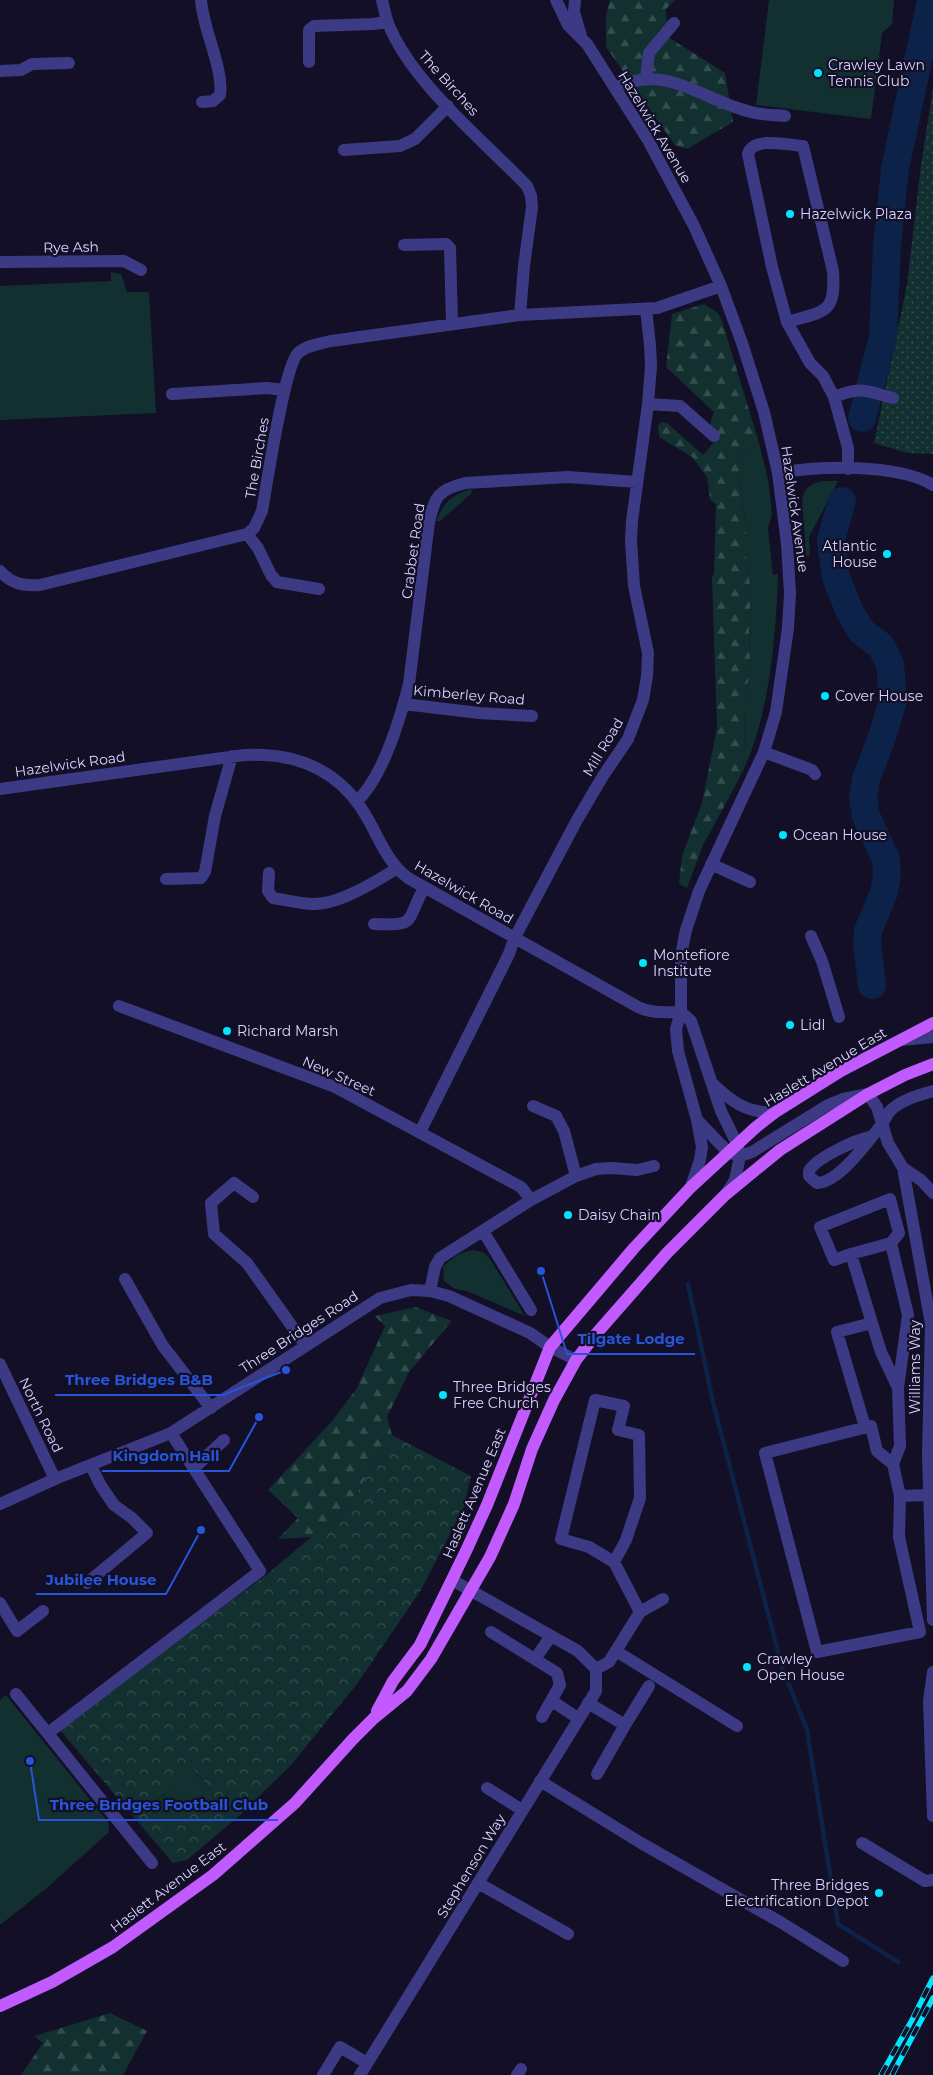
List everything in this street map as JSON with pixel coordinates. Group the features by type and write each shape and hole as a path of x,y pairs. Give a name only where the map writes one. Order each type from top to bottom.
{"main road":[{"name":"Haslett Avenue East","path":"374,1718 394,1681 420,1645 452,1580 487,1505 550,1347 634,1248 691,1187 732,1148 774,1113 841,1071 933,1023"},
{"name":"Haslett Avenue East","path":"0,2006 52,1982 114,1947 213,1875 295,1803 374,1718 406,1691 426,1665 490,1557 514,1504 532,1449 554,1400 576,1360 667,1253 725,1195 780,1150 868,1094 905,1075 933,1064"}],"street":[{"path":"201,0 206,30 222,85 220,95 213,101 202,102"},
{"name":"The Birches","path":"382,0 387,22 406,58 419,76 527,186 531,196 532,208 520,315"},
{"name":"Hazelwick Avenue","path":"556,0 568,25 581,36 648,140 680,198 721,286 764,412 778,473 787,544 790,593 788,628 776,712 764,752 699,890 686,930 681,955 682,1012 676,1029 678,1051 698,1120 701,1153 691,1187"},
{"name":"Hazelwick Avenue","path":"575,0 574,12 581,36"},
{"path":"309,62 309,30 314,26 387,22"},
{"path":"646,78 649,53 674,23"},
{"path":"0,71 21,70 32,64 69,63"},
{"path":"616,88 627,82 657,78 750,112 785,116"},
{"path":"344,150 400,146 415,139 448,106"},
{"path":"787,322 826,310 832,302 835,292 833,271 803,146 776,143 756,144 749,148 748,154 763,231 787,322 810,363 823,376 834,397 848,448 848,469"},
{"path":"404,245 446,244 450,248 452,324"},
{"name":"Rye Ash","path":"0,262 124,261 141,270"},
{"name":"The Birches","path":"247,534 254,528 262,511 284,390 292,361 305,349 331,341 520,315 646,309 721,286"},
{"name":"Mill Road","path":"420,1132 509,954 514,939 577,820 628,739 643,700 648,676 648,653 634,586 632,521 648,404 650,345 646,309"},
{"path":"172,394 267,388 284,390"},
{"path":"834,397 852,390 864,390 893,398"},
{"path":"648,404 680,406 714,436"},
{"path":"778,473 807,469 890,470 914,476 933,485"},
{"name":"Crabbet Road","path":"357,801 373,782 404,704 413,667 429,522 434,501 441,493 452,486 466,483 559,477 637,482"},
{"path":"0,571 12,582 26,586 40,584 247,534 258,548 271,575 278,582 318,590"},
{"name":"Kimberley Road","path":"404,704 479,713 532,716"},
{"path":"764,752 812,770 815,774"},
{"name":"Hazelwick Road","path":"0,789 232,756 262,754 286,757 312,765 333,777 346,788 357,801 396,869 424,888 647,1011 682,1012"},
{"path":"166,879 201,878 205,872 215,816 232,756"},
{"path":"711,864 750,882"},
{"path":"269,873 268,891 273,898 312,904 327,902 353,892 396,869"},
{"path":"374,924 397,925 404,924 410,920 424,888"},
{"path":"811,936 822,961 839,1016"},
{"name":"New Street","path":"119,1006 335,1088 521,1187 531,1200"},
{"name":"Hazelwick Avenue","path":"682,1012 691,1022 732,1148"},
{"path":"898,1040 933,1037"},
{"name":"Hazelwick Avenue","path":"710,1081 731,1101 740,1106 754,1111 774,1113"},
{"path":"870,1137 859,1139 815,1163 809,1170 809,1176 817,1183 830,1179 862,1149 890,1111 900,1104 927,1093 933,1086"},
{"name":"Williams Way","path":"868,1094 878,1107 888,1143 902,1168 931,1324 929,1495 933,1620"},
{"name":"Haslett Avenue East","path":"725,1195 735,1180 740,1156 752,1152 828,1105 843,1099 868,1094"},
{"path":"533,1106 556,1116 564,1131 576,1176"},
{"name":"Hazelwick Avenue","path":"698,1120 732,1148"},
{"path":"732,1148 740,1156"},
{"path":"430,1291 435,1267 440,1258 531,1200 576,1176 596,1169 637,1170 654,1166"},
{"path":"902,1168 921,1180 933,1193"},
{"path":"253,1197 234,1183 211,1203 214,1234 246,1263 306,1346"},
{"path":"890,1199 900,1233 891,1242 851,1254 834,1260 820,1227 890,1199"},
{"path":"483,1231 531,1310"},
{"path":"891,1242 908,1315 898,1388 900,1446 893,1464 900,1496 899,1536 920,1632 817,1652 765,1453 871,1426 877,1451 893,1464"},
{"path":"851,1254 881,1352 898,1388"},
{"path":"125,1279 163,1346 211,1408"},
{"name":"Three Bridges Road","path":"0,1504 55,1479 171,1433 380,1298 411,1290 430,1291 449,1296 530,1333 550,1347 576,1360"},
{"path":"865,1427 837,1332 872,1323"},
{"name":"North Road","path":"0,1364 55,1479"},
{"path":"614,1562 626,1540 640,1498 639,1435 618,1430 624,1406 595,1400 561,1539 589,1547 614,1562 640,1612"},
{"path":"48,1733 260,1571 171,1433"},
{"path":"194,1468 224,1440"},
{"path":"87,1583 146,1534 132,1518 114,1506 91,1466"},
{"path":"900,1496 929,1495"},
{"path":"452,1580 578,1651 596,1669 609,1662 640,1612 663,1599"},
{"path":"0,1603 17,1631 43,1611"},
{"path":"491,1632 557,1673 560,1685 542,1718"},
{"path":"535,1659 551,1636"},
{"path":"616,1651 737,1726"},
{"name":"Stephenson Way","path":"360,2075 596,1691 596,1669"},
{"path":"933,1672 929,1701 933,1816"},
{"path":"597,1774 649,1686"},
{"path":"16,1694 152,1863"},
{"path":"552,1701 579,1719"},
{"path":"588,1704 625,1725"},
{"path":"540,1781 641,1843 782,1923 843,1961"},
{"path":"488,1788 522,1810"},
{"path":"862,1843 925,1881 933,1880"},
{"path":"478,1883 568,1934"},
{"path":"323,2075 340,2047 367,2063"}],"green space":[{"path":"610,0 675,0 666,9 668,37 725,73 733,122 687,149 675,145 606,47 606,16"},
{"name":"Crawley Lawn Tennis Club","path":"769,0 894,0 892,24 882,33 871,119 756,105"},
{"path":"933,88 933,454 908,453 874,443 907,285 921,165"},
{"path":"111,272 121,274 127,292 149,292 156,413 0,420 0,286 111,281"},
{"path":"704,304 718,313 722,321 759,443 739,459 739,478 746,526 746,557 751,591 749,627 750,667 745,703 744,761 739,779 703,845 687,888 679,884 682,856 702,803 717,728 712,577 714,573 716,504 710,500 707,477 692,457 659,437 658,426 661,422 667,423 702,454 720,436 710,425 714,412 666,367 672,314"},
{"path":"759,443 769,484 772,515 768,528 773,575 778,574 777,599 773,652 764,706 749,756 739,779 744,761 745,703 750,667 749,627 751,591 746,557 746,526 739,478 739,459"},
{"path":"824,481 838,481 809,537 810,555 806,556 802,509 803,496 809,486"},
{"path":"471,489 472,493 440,521 436,521 449,500"},
{"path":"473,1250 483,1252 490,1259 525,1316 467,1291 455,1289 444,1281 443,1267 457,1255"},
{"path":"415,1307 452,1321 409,1372 387,1417 392,1435 349,1505 311,1537 278,1539 298,1518 268,1490 333,1420 357,1388 385,1326 375,1316"},
{"path":"392,1435 471,1476 464,1507 421,1590 357,1684 291,1765 239,1816 187,1860 173,1863 59,1729 265,1576 349,1505","holes":["193,1769 215,1794 170,1833 148,1808"]},
{"path":"6,1695 108,1822 109,1832 48,1887 0,1925 0,1700"},
{"path":"192,1769 215,1794 170,1834 148,1809"},
{"path":"110,2013 147,2031 123,2075 21,2075 43,2043 34,2036"}],"waterway":[{"path":"862,418 883,337 887,246 895,168 931,0"},
{"path":"842,501 831,540 836,577 849,610 861,631 881,646 890,664 893,700 882,737 866,779 863,798 866,816 886,859 887,875 884,892 868,931 867,944 872,985"},
{"path":"688,1284 713,1402 782,1667 807,1730 838,1924 898,1962"}],"railway":[{"path":"881,2075 933,1978"},
{"path":"892,2075 933,1998"}],"place":[{"name":"Crawley Lawn Tennis Club","path":"818,73"},
{"name":"Hazelwick Plaza","path":"790,214"},
{"name":"Atlantic House","path":"887,554"},
{"name":"Cover House","path":"825,696"},
{"name":"Ocean House","path":"783,835"},
{"name":"Montefiore Institute","path":"643,963"},
{"name":"Lidl","path":"790,1025"},
{"name":"Richard Marsh","path":"227,1031"},
{"name":"Daisy Chain","path":"568,1215"},
{"name":"Tilgate Lodge","path":"541,1271"},
{"name":"Three Bridges B&B","path":"286,1370"},
{"name":"Three Bridges Free Church","path":"443,1395"},
{"name":"Kingdom Hall","path":"259,1417"},
{"name":"Jubilee House","path":"201,1530"},
{"name":"Crawley Open House","path":"747,1667"},
{"name":"Three Bridges Football Club","path":"30,1761"},
{"name":"Three Bridges Electrification Depot","path":"879,1893"}]}
